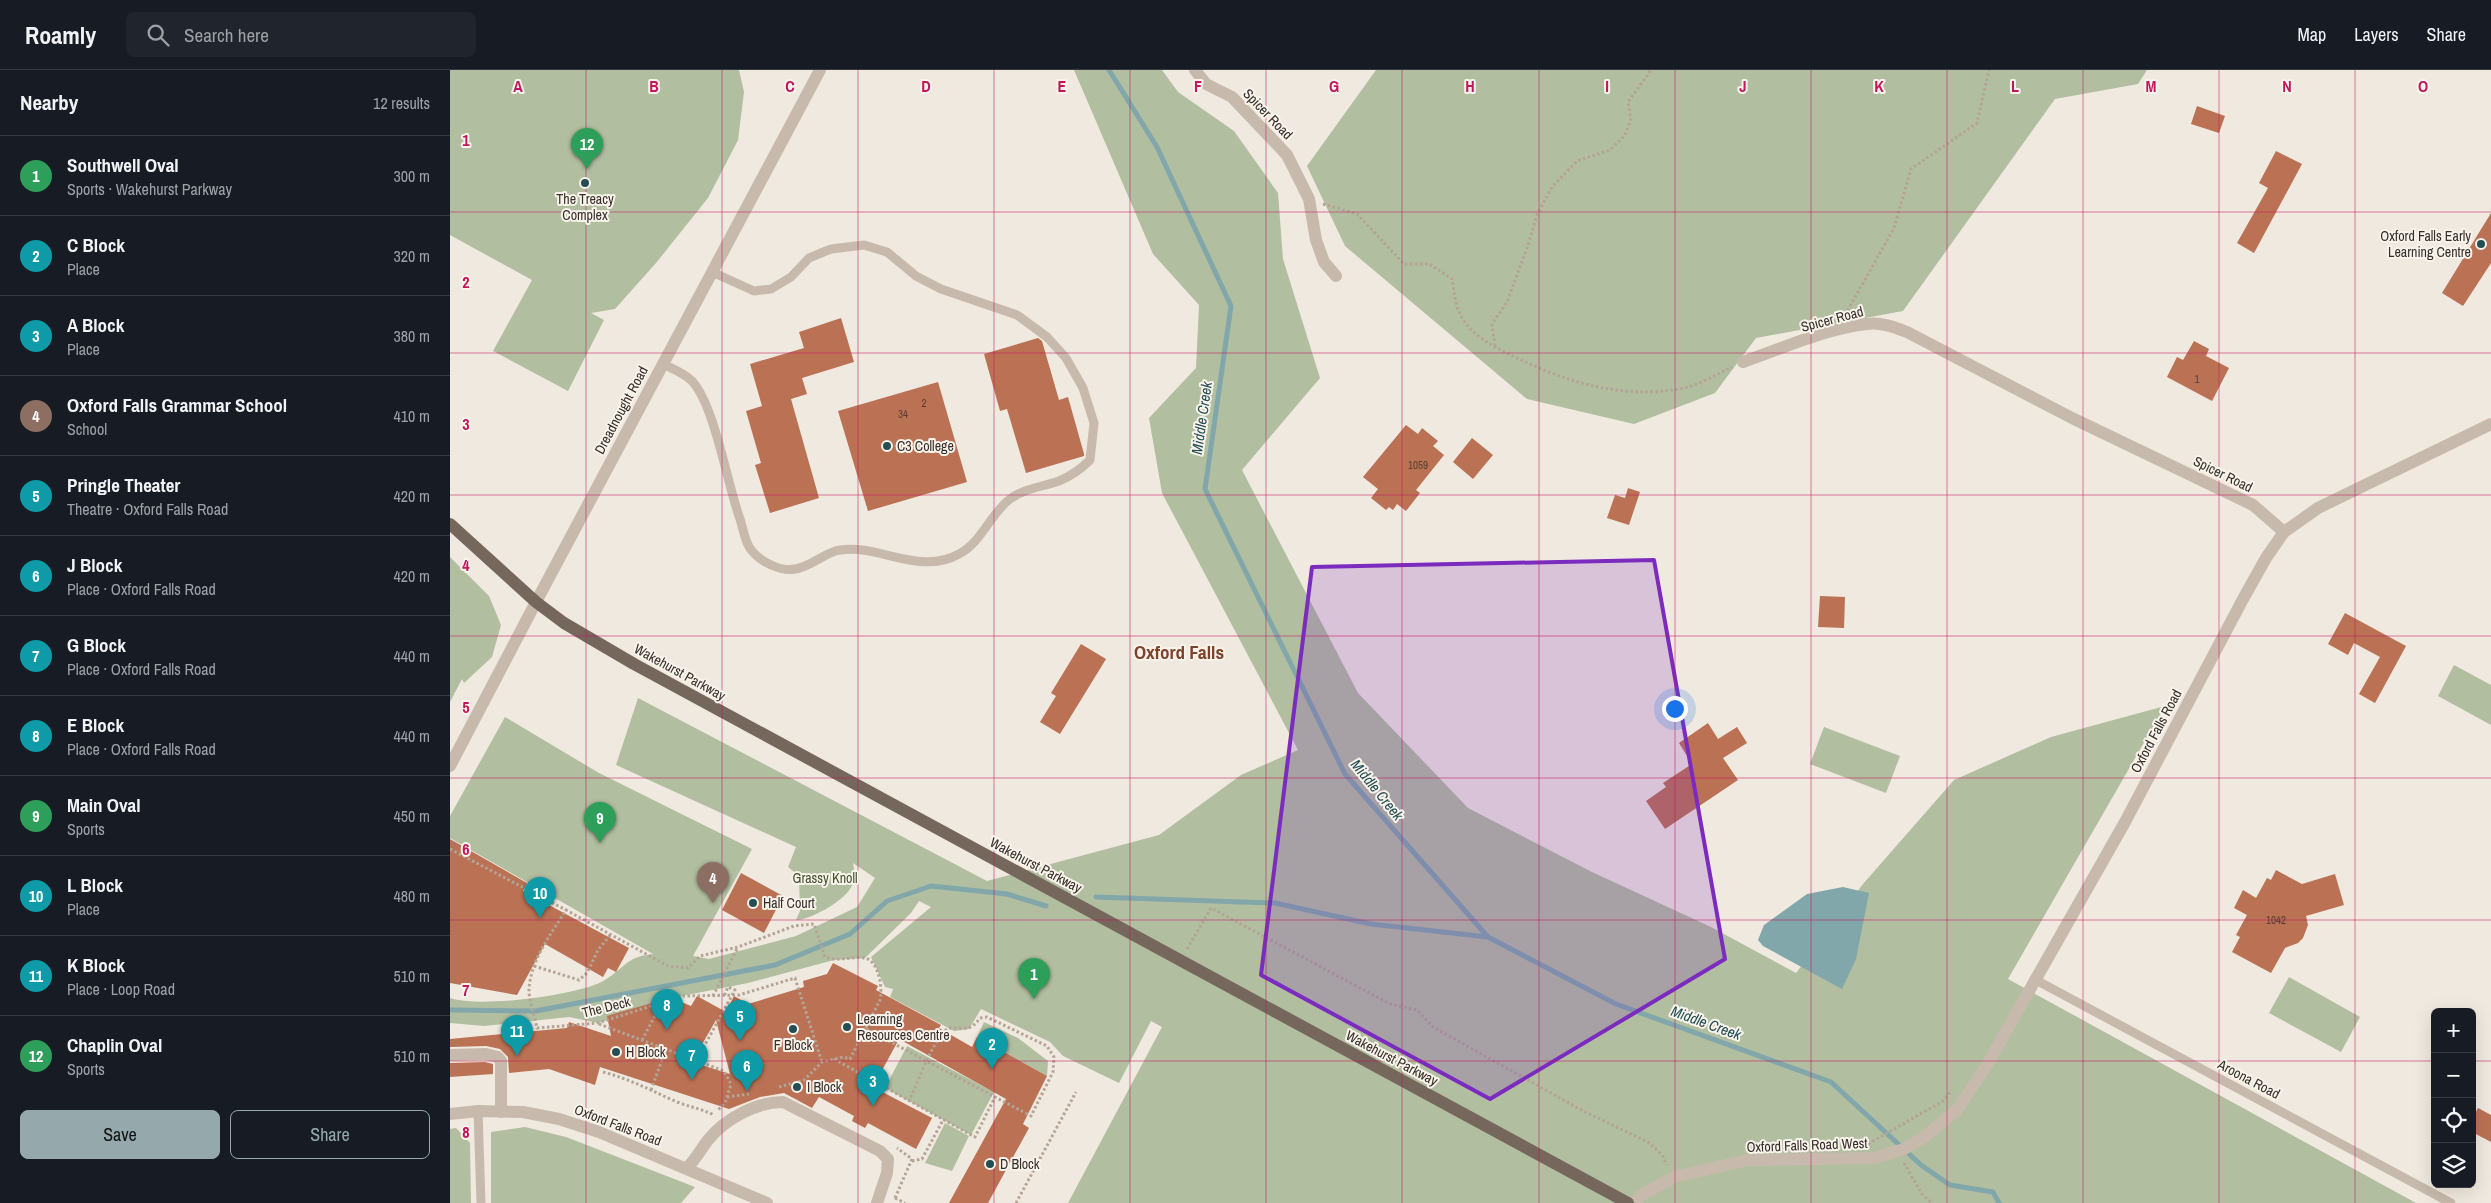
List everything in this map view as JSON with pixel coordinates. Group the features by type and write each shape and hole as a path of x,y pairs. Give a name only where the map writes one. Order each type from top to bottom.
{"main road":[{"name":"Wakehurst Parkway","path":"450,524 536,602 564,622 634,664 1628,1203"}],"street":[{"name":"Dreadnought Road","path":"450,766 820,70"},
{"name":"Spicer Road","path":"1195,70 1206,84 1232,98 1287,154 1309,199 1316,240 1324,262 1336,276"},
{"name":"Spicer Road","path":"1743,362 1836,331 1867,323 1886,324 1907,332 2072,418 2253,505 2284,532"},
{"name":"Oxford Falls Road","path":"1924,1137 1957,1110 1987,1065 2034,978 2125,822 2261,566 2284,532 2295,522 2332,500 2491,424"},
{"path":"450,1055 486,1054 498,1057 501,1061 501,1112"},
{"path":"687,1168 709,1139 736,1116 771,1102 783,1102 880,1151 888,1159 888,1173 877,1203"},
{"name":"Oxford Falls Road","path":"450,1114 478,1111 523,1112 558,1119 599,1132 768,1203"},
{"name":"Oxford Falls Road West","path":"1636,1203 1640,1196 1674,1177 1748,1160 1811,1158 1858,1160 1894,1152 1924,1137"}],"lane":[{"path":"663,364 683,374 696,386 709,411 731,496 751,550 771,566 795,570 839,550 865,550 909,560 934,561 959,554 982,533 1008,500 1027,489 1059,481 1078,471 1090,460 1094,423 1083,388 1066,358 1047,337 1017,315 942,289 916,276 887,252 864,245 831,249 809,258 791,277 771,289 754,291 712,272"},
{"name":"Aroona Road","path":"2034,978 2451,1203"},
{"path":"478,1111 481,1203"}],"path":[{"path":"1495,347 1492,324 1507,302 1537,215 1552,187 1577,160 1610,150 1625,135 1630,119 1628,102 1651,70"},
{"path":"1836,331 1894,228 1911,169 1977,123 1989,70"},
{"path":"1309,199 1357,214 1404,264 1429,264 1452,279 1460,313 1481,338 1495,347 1547,372 1582,385 1621,391 1680,389 1743,362"},
{"path":"450,849 668,966 688,968 700,956 738,947 794,926 814,924 825,957 834,960 865,958 871,961 882,991 880,1000 850,1059 834,1059 822,1062 804,1080 773,1088"},
{"path":"1181,960 1211,908 1390,1004 1417,1010 1433,1027 1585,1112 1648,1142 1662,1155 1674,1177"},
{"path":"566,910 534,966 578,980 587,973 598,950 611,934"},
{"path":"713,996 738,947"},
{"name":"The Deck","path":"534,966 529,991 537,1028 598,1023 682,996 739,995 795,978 822,1062"},
{"path":"696,1061 734,990 728,987 724,996"},
{"path":"642,1040 662,1003"},
{"path":"866,1029 928,1062 1031,1116 1053,1072 1055,1063 1047,1046 988,1017 980,1018 969,1029 948,1028 942,1034 928,1062 909,1101"},
{"path":"598,1023 724,1071 731,1084 727,1097 710,1121"},
{"path":"651,1090 666,1049"},
{"path":"834,1059 974,1137 995,1097"},
{"path":"603,1072 629,1079 651,1090 714,1115"},
{"path":"1861,1148 1943,1101 1954,1087"},
{"path":"1016,1203 1076,1092"},
{"path":"727,1097 754,1093"},
{"path":"911,1161 922,1159 943,1120"},
{"path":"1894,1152 1902,1158 1922,1194 1932,1203"},
{"path":"895,1198 905,1203"}],"highlighted area":[{"path":"1654,560 1725,959 1490,1099 1261,975 1312,567"}],"green space":[{"name":"The Treacy Complex","path":"450,70 739,70 744,92 738,140 708,198 656,263 615,309 591,313 604,320 568,391 493,351 532,280 450,235"},
{"name":"Grassy Knoll","path":"1074,70 1162,70 1178,92 1234,131 1278,193 1283,259 1320,378 1242,470 1358,693 1468,808 1592,872 1711,927 1796,973 1863,884 1954,780 2051,737 2165,706 2008,979 2416,1203 1068,1203 1162,1027 1151,1021 1119,1083 1063,1056 1050,1042 981,1009 969,1029 954,1031 890,997 893,989 885,987 871,957 931,907 919,901 911,913 865,958 834,960 748,983 682,996 598,1023 569,1017 484,1026 450,1023 450,998 482,1002 524,999 565,993 597,984 633,959 653,954 450,838 450,816 505,717 599,773 752,849 693,956 709,959 796,936 857,907 875,878 853,863 854,879 852,886 846,894 833,905 817,914 796,920 800,911 799,876 788,867 796,847 616,765 638,698 987,881 1159,835 1241,775 1298,750 1162,493 1149,418 1196,368 1199,305 1153,254"},
{"path":"1376,70 2147,70 2138,84 2055,99 1903,311 1756,338 1715,393 1634,424 1527,399 1345,246 1307,166"},
{"path":"450,557 489,596 501,625 492,657 464,683 462,679 450,702"},
{"path":"2454,665 2491,685 2491,725 2438,696"},
{"path":"1824,727 1900,756 1886,793 1810,764"},
{"path":"2289,977 2360,1017 2341,1052 2269,1013"},
{"path":"984,1022 1018,1038 1048,1061 1047,1076 977,1037"},
{"path":"907,1046 994,1092 971,1135 885,1088"},
{"path":"945,1123 969,1136 952,1171 925,1163"},
{"path":"525,1127 566,1137 695,1187 681,1203 491,1203 491,1132"},
{"path":"456,1128 470,1143 471,1203 450,1203 450,1129"}],"water":[{"path":"1843,887 1869,893 1856,959 1842,989 1763,946 1758,940 1764,925 1807,894"}],"building":[{"path":"2197,106 2225,116 2219,133 2191,124"},
{"path":"2276,151 2302,164 2254,253 2237,243 2268,188 2259,183"},
{"name":"Oxford Falls Early Learning Centre","path":"2491,213 2491,263 2463,306 2442,293"},
{"path":"841,318 854,362 802,378 807,394 791,399 819,498 770,513 755,465 761,463 746,411 762,406 750,364 804,348 799,332"},
{"path":"1038,338 1042,341 1059,400 1068,397 1084,456 1026,473 1007,409 1000,411 984,354"},
{"path":"2194,341 2209,349 2206,356 2229,368 2212,401 2167,377 2177,357 2183,360"},
{"path":"938,382 967,482 868,511 838,411"},
{"path":"1406,425 1418,434 1422,428 1438,441 1433,446 1444,455 1416,490 1420,493 1406,511 1397,504 1393,510 1389,507 1386,510 1371,498 1378,489 1363,477"},
{"path":"1472,438 1493,455 1473,479 1453,462"},
{"path":"1628,488 1640,492 1629,525 1607,518 1615,495 1625,498"},
{"path":"1820,596 1845,597 1844,628 1818,627"},
{"path":"2345,613 2406,646 2375,703 2359,694 2380,657 2354,643 2348,655 2328,644"},
{"path":"1081,644 1106,659 1060,734 1040,722 1056,696 1051,693"},
{"path":"1708,723 1718,739 1737,727 1747,743 1723,758 1738,780 1665,829 1646,801 1666,787 1663,783 1692,764 1679,743"},
{"path":"450,839 527,883 523,891 629,948 616,972 608,968 603,977 545,944 517,995 450,983"},
{"path":"2276,870 2302,884 2335,874 2344,905 2306,916 2308,925 2303,938 2298,943 2285,948 2271,973 2232,952 2240,937 2236,935 2247,915 2234,908 2243,890 2256,898 2267,878 2271,880"},
{"name":"Half Court","path":"741,873 783,896 764,933 722,910"},
{"path":"833,963 878,986 876,990 941,1025 939,1028 972,1047 977,1037 1047,1076 1023,1124 1029,1128 988,1203 949,1203 1006,1099 899,1039 873,1087 932,1118 916,1149 868,1123 865,1128 852,1121 854,1116 819,1097 812,1108 784,1093 760,1097 729,1109 600,1067 595,1085 549,1069 509,1073 508,1057 500,1049 486,1046 450,1047 450,1039 567,1028 569,1022 611,1036 607,1016 652,1003 658,1019 669,997 691,1006 697,996 726,1012 734,996 748,1004 804,987 803,981 827,974","holes":["716,1020 730,1074 692,1062"]},
{"path":"485,1062 493,1064 493,1074 450,1077 450,1063"},
{"path":"2478,1108 2491,1115 2491,1142 2476,1134 2476,1112"}],"waterway":[{"name":"Middle Creek","path":"1109,70 1157,147 1231,306 1205,489 1345,774 1488,937 1616,1004 1831,1082 1921,1165 1950,1185 1993,1192 1999,1203"},
{"path":"450,1010 536,1011 775,965 850,934 887,901 931,886 1007,894 1046,906"},
{"path":"1096,897 1275,903 1371,924 1488,937"}],"place":[{"name":"Chaplin Oval","path":"587,169"},
{"name":"The Treacy Complex","path":"585,183"},
{"name":"Oxford Falls Early Learning Centre","path":"2481,244"},
{"name":"C3 College","path":"887,446"},
{"name":"Main Oval","path":"600,843"},
{"name":"Oxford Falls Grammar School","path":"713,903"},
{"name":"Half Court","path":"753,903"},
{"name":"L Block","path":"540,918"},
{"name":"Southwell Oval","path":"1034,999"},
{"name":"Learning Resources Centre","path":"847,1027"},
{"name":"F Block","path":"793,1029"},
{"name":"E Block","path":"667,1030"},
{"name":"Pringle Theater","path":"740,1041"},
{"name":"H Block","path":"616,1052"},
{"name":"K Block","path":"517,1056"},
{"name":"C Block","path":"992,1069"},
{"name":"G Block","path":"692,1080"},
{"name":"I Block","path":"797,1087"},
{"name":"J Block","path":"747,1091"},
{"name":"A Block","path":"873,1106"},
{"name":"D Block","path":"990,1164"}],"district":[{"name":"Oxford Falls","path":"1179,652"}]}
